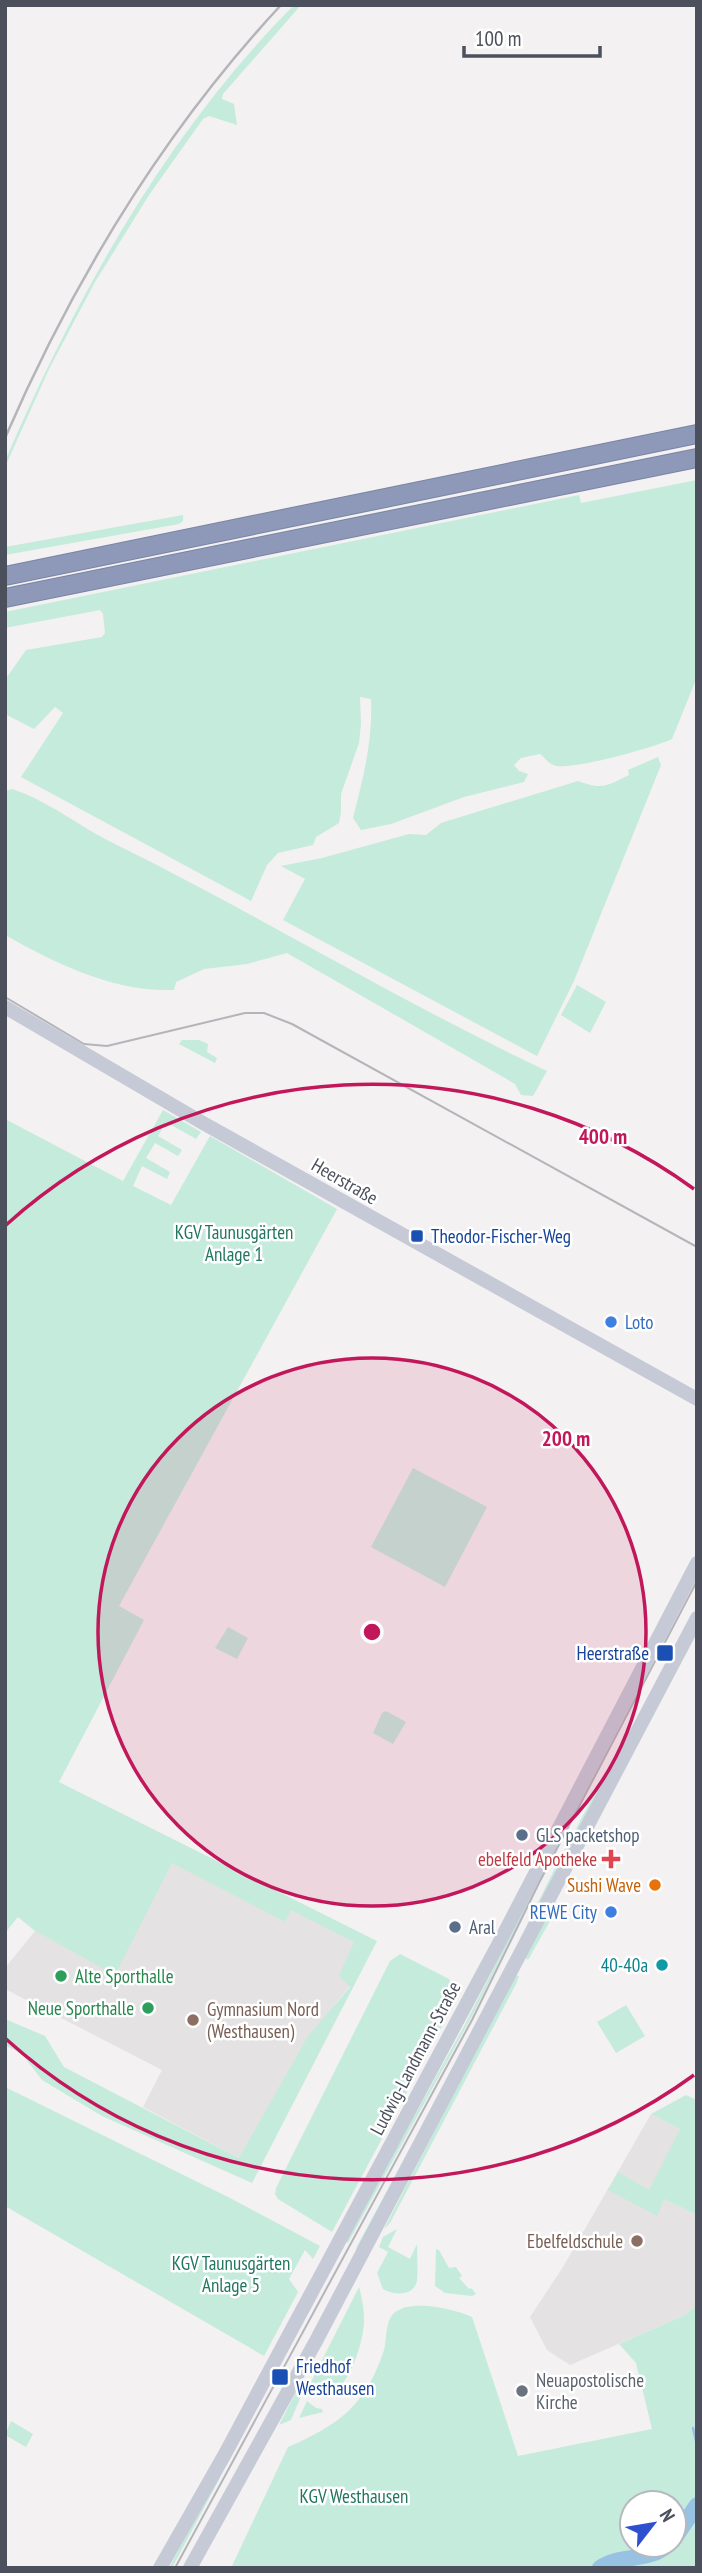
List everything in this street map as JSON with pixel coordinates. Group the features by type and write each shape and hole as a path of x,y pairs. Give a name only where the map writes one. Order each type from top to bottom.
{"highway":[{"path":"5,576 697,434"},
{"path":"5,597 697,458"}],"main road":[{"name":"Heerstraße","path":"5,1007 203,1123 697,1399"},
{"name":"Heerstraße","path":"669,1383 697,1392"},
{"name":"Ludwig-Landmann-Straße","path":"160,2568 225,2454 499,1943 697,1563"},
{"path":"190,2568 351,2276 550,1893 697,1618"}],"shaded area":[{"name":"Gymnasium Nord (Westhausen)","path":"172,1862 285,1922 291,1909 355,1942 340,1976 350,1986 335,2004 239,2158 143,2107 162,2070 5,1989 5,1968 35,1931 115,1974"},
{"name":"Ebelfeldschule","path":"651,2114 680,2129 664,2199 697,2215 697,2305 685,2315 570,2365 547,2350 530,2317 563,2267"}],"green space":[{"path":"294,5 301,5 223,94 222,99 234,104 237,125 209,116 203,119 149,195 95,282 49,369 5,467 5,461 62,338 128,220 205,108 247,55"},
{"path":"697,480 697,677 672,739 631,753 576,765 553,765 540,754 521,758 514,765 519,771 528,774 524,782 464,797 391,824 361,830 353,818 366,759 371,699 360,697 359,743 341,794 339,823 316,837 313,845 278,853 267,865 251,901 21,777 63,713 55,707 34,729 5,714 5,680 26,650 102,637 105,633 100,610 5,628 5,612 579,495 581,503"},
{"path":"183,515 183,521 179,524 5,555 5,547"},
{"path":"658,757 661,765 574,981 537,1056 283,920 305,879 281,866 322,858 409,834 426,835 441,823 578,781 599,786 610,784 629,775 628,770"},
{"path":"12,789 39,800 102,837 438,1017 547,1071 533,1096 521,1095 515,1084 287,953 247,964 204,969 176,982 174,990 107,981 65,966 25,946 5,935 5,791"},
{"path":"577,985 606,1002 590,1033 561,1015"},
{"path":"182,1040 199,1040 208,1044 207,1052 217,1058 215,1063 179,1044"},
{"name":"KGV Taunusgärten Anlage 1","path":"163,1110 201,1132 196,1139 166,1122 158,1136 182,1150 178,1156 155,1143 146,1158 170,1172 167,1179 142,1166 133,1186 171,1205 210,1136 337,1209 119,1606 144,1620 59,1782 377,1941 252,2183 102,2116 42,2080 22,2054 5,2045 5,2019 45,2036 64,2067 239,2158 308,2036 350,1987 339,1976 354,1942 291,1910 285,1922 172,1863 115,1975 35,1931 18,1917 5,1933 5,1119 123,1181"},
{"path":"413,1468 487,1507 445,1587 371,1547"},
{"path":"228,1627 248,1638 237,1659 215,1648"},
{"path":"386,1711 406,1722 393,1744 373,1733 382,1713"},
{"path":"595,1771 472,2016 348,2243 345,2241 463,2028"},
{"path":"604,1776 607,1778 574,1837 485,2014 357,2252 356,2248 484,2012"},
{"path":"554,1902 559,1905 528,1960 524,1957"},
{"path":"400,1954 449,1979 457,1998 332,2232 278,2199 276,2188 390,1961"},
{"path":"515,1975 519,1976 516,1984 390,2223 384,2229"},
{"path":"626,2005 645,2036 616,2053 597,2022"},
{"name":"KGV Taunusgärten Anlage 5","path":"5,2087 230,2198 320,2246 313,2259 305,2250 289,2279 298,2292 264,2356 5,2206"},
{"path":"686,2095 697,2100 697,2215 664,2199 657,2216 608,2190 618,2172 649,2190 680,2129 651,2114"},
{"path":"397,2229 388,2247 410,2259 417,2244 415,2285 403,2293 383,2289 377,2273 388,2252 379,2247 383,2237"},
{"path":"436,2249 449,2268 456,2267 462,2276 459,2278 476,2294 472,2296 445,2293 435,2286"},
{"path":"359,2287 364,2320 357,2355 346,2379 338,2388 330,2394 320,2396 312,2389 311,2382"},
{"name":"KGV Westhausen","path":"697,2305 697,2568 231,2568 288,2447 336,2421 359,2399 377,2369 390,2318 400,2309 432,2306 472,2317 518,2456 652,2429 636,2363 619,2344 685,2315"},
{"path":"299,2386 302,2394 291,2420 279,2425"},
{"path":"307,2401 322,2409 323,2412 299,2418"},
{"path":"11,2421 33,2434 26,2447 5,2435"},
{"path":"218,2475 221,2476 172,2568 169,2568"}],"waterway":[{"path":"693,2428 697,2445"},
{"path":"688,2518 697,2505"},
{"path":"600,2568 627,2559"}],"tram line":[{"path":"5,997 84,1044 107,1046 245,1013 264,1013 292,1024 697,1247"},
{"path":"175,2568 472,2020 539,1883 697,1581"}],"railway":[{"path":"5,438 60,321 124,210 197,104 281,5"}],"place":[{"name":"Theodor-Fischer-Weg","path":"417,1236"},
{"name":"Loto","path":"611,1322"},
{"name":"Heerstraße","path":"665,1653"},
{"name":"GLS packetshop","path":"522,1835"},
{"name":"ebelfeld Apotheke","path":"611,1859"},
{"name":"Sushi Wave","path":"655,1885"},
{"name":"REWE City","path":"611,1912"},
{"name":"Aral","path":"455,1927"},
{"name":"40-40a","path":"662,1965"},
{"name":"Alte Sporthalle","path":"61,1976"},
{"name":"Neue Sporthalle","path":"148,2008"},
{"name":"Gymnasium Nord (Westhausen)","path":"193,2020"},
{"name":"Ebelfeldschule","path":"637,2241"},
{"name":"Friedhof Westhausen","path":"280,2377"},
{"name":"Neuapostolische Kirche","path":"522,2391"}]}
